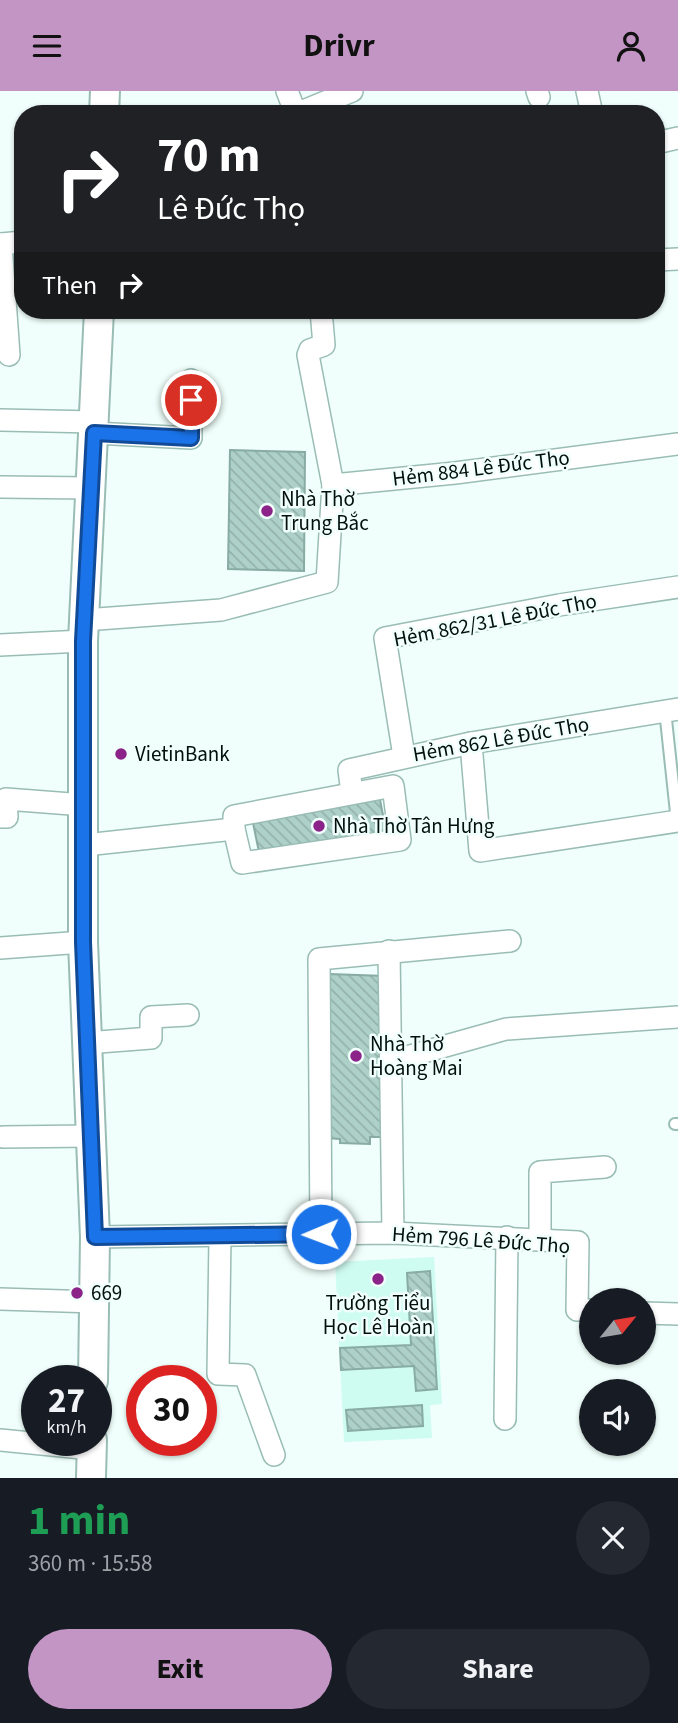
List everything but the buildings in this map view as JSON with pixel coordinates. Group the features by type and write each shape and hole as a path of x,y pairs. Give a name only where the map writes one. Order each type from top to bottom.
{"main road":[{"path":"93,1365 95,1237 83,942 84,631 99,319"},
{"path":"91,1478 92,1456"}],"street":[{"path":"318,105 352,91"},
{"path":"1,244 9,355"},
{"path":"0,645 221,610 327,582 333,485 308,355 310,350 324,345 322,319"},
{"path":"0,420 191,438 191,380"},
{"name":"Hẻm 884 Lê Đức Thọ","path":"333,485 455,473 678,445"},
{"path":"0,487 92,488"},
{"name":"Hẻm 862/31 Lê Đức Thọ","path":"404,756 385,638 558,605 678,587"},
{"name":"Hẻm 862 Lê Đức Thọ","path":"352,793 349,770 471,743 672,710"},
{"path":"471,743 480,851 677,822"},
{"name":"Hẻm 862 Lê Đức Thọ","path":"393,786 400,840 242,863 234,829 234,816 393,786"},
{"path":"0,817 6,817 6,799 85,805"},
{"path":"85,845 234,829"},
{"path":"321,1234 319,959 510,940"},
{"path":"0,949 83,942"},
{"path":"389,951 393,1233"},
{"path":"86,1042 151,1038 151,1017 188,1016"},
{"path":"392,1061 506,1028 678,1017"},
{"path":"3,1137 91,1136"},
{"path":"540,1239 540,1172 605,1167"},
{"name":"Hẻm 796 Lê Đức Thọ","path":"95,1237 393,1233 578,1242 579,1310"},
{"path":"220,1235 218,1374 245,1375 274,1455"},
{"path":"505,1419 507,1237"},
{"path":"0,1299 95,1302"},
{"path":"656,1313 678,1314"},
{"path":"0,1440 21,1441"}],"lane":[{"path":"672,710 677,822"}],"shaded area":[{"path":"434,1257 442,1404 430,1405 432,1438 344,1442 335,1262"}],"place":[{"name":"Nhà Thờ Trung Bắc","path":"267,511"},
{"name":"VietinBank","path":"121,754"},
{"name":"Nhà Thờ Tân Hưng","path":"319,826"},
{"name":"Nhà Thờ Hoàng Mai","path":"356,1056"},
{"name":"Trường Tiểu Học Lê Hoàn","path":"378,1279"},
{"name":"669","path":"77,1293"}],"route":[{"path":"191,400 191,438 94,433 83,641 83,942 95,1237 321,1234"}]}
